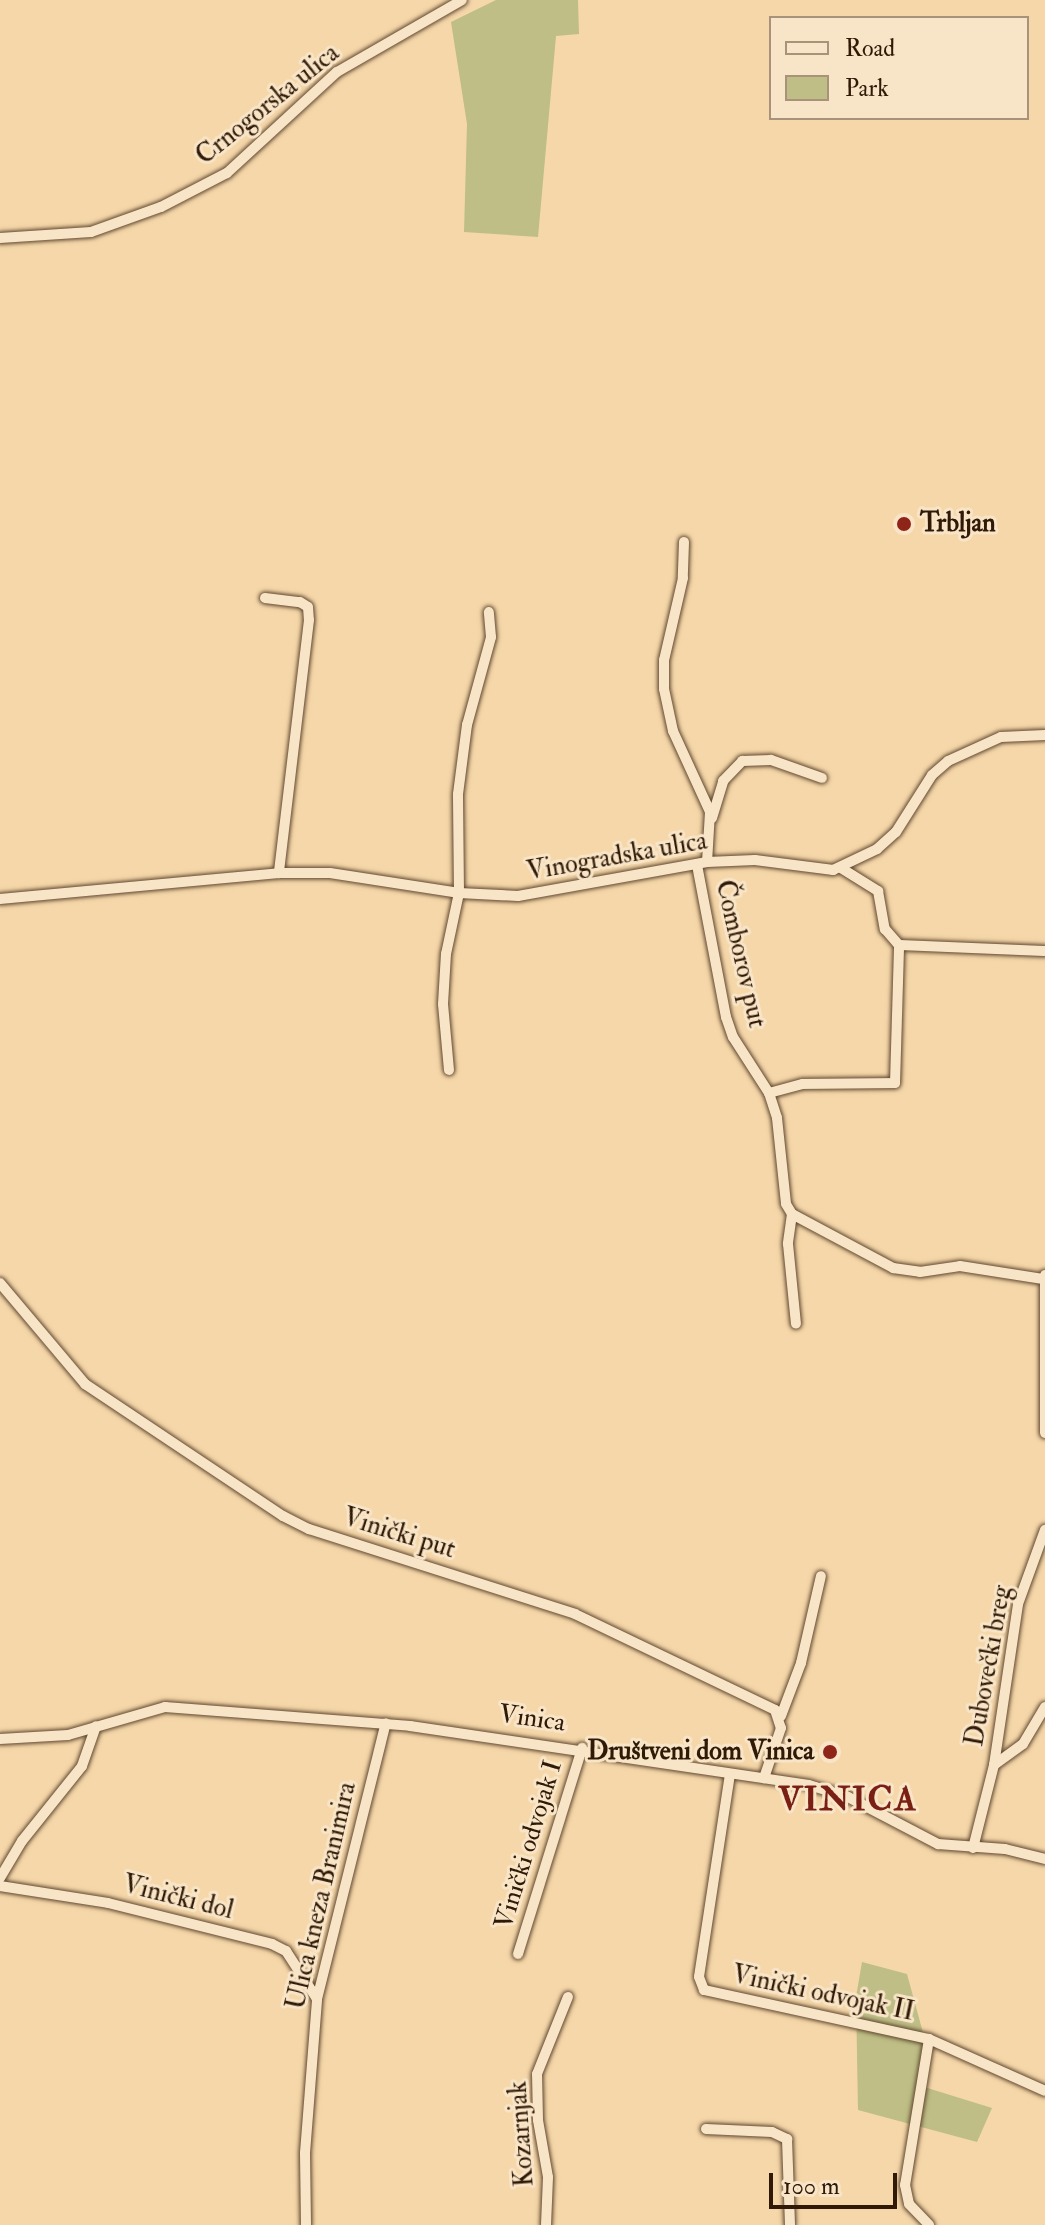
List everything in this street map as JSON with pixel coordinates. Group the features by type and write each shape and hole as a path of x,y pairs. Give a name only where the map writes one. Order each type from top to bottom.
{"street":[{"name":"Crnogorska ulica","path":"0,238 91,232 161,207 227,173 337,72 462,0"},
{"path":"684,542 683,578 664,660 666,710 712,820"},
{"path":"265,598 300,602 308,607 309,620 279,873"},
{"path":"449,1070 443,1030 446,954 459,893 458,794 467,725 491,637 489,612"},
{"path":"841,868 877,849 896,832 927,782 948,761 1001,737 1045,735"},
{"name":"Čomborov put","path":"796,1324 788,1244 792,1214 786,1204 769,1093 726,1017 702,863 723,781 742,761 771,760 822,778"},
{"name":"Vinogradska ulica","path":"0,899 279,873 330,873 459,893 544,895 702,863 755,860 841,868"},
{"path":"769,1093 803,1084 895,1083 899,945 885,929 878,891 841,868"},
{"path":"899,945 1045,951"},
{"path":"792,1214 893,1268 920,1272 960,1266 1044,1277 1045,1433"},
{"name":"Vinički put","path":"0,1283 85,1384 283,1516 309,1529 575,1614 641,1641 781,1716"},
{"name":"Dubovečki breg","path":"973,1848 994,1765 1018,1604 1045,1530"},
{"path":"764,1778 781,1716 801,1663 821,1576"},
{"name":"Vinica","path":"0,1739 54,1737 165,1707 386,1723 582,1748 831,1791 927,1841 1045,1859"},
{"name":"Dubovečki breg","path":"994,1765 1023,1744 1045,1707"},
{"name":"Ulica kneza Branimira","path":"306,2225 305,2153 317,1999 386,1723"},
{"path":"0,1878 22,1841 82,1766 96,1726"},
{"name":"Vinički odvojak I","path":"518,1954 582,1748"},
{"name":"Vinički odvojak II","path":"730,1774 700,1986 710,1993 929,2039 1045,2091"},
{"name":"Vinički dol","path":"0,1886 108,1903 272,1944 286,1951 317,1999"},
{"name":"Kozarnjak","path":"546,2225 548,2177 538,2120 537,2074 568,1997"},
{"path":"929,2039 905,2185 909,2204 929,2225"},
{"path":"706,2129 772,2132 787,2139 790,2225"}],"green space":[{"path":"496,0 578,0 579,34 556,36 538,237 464,232 467,124 451,22"},
{"path":"862,1962 907,1974 928,2051 921,2086 992,2108 977,2142 858,2110 856,1997"}],"place":[{"name":"Trbljan","path":"904,524"},
{"name":"Društveni dom Vinica","path":"830,1752"}],"district":[{"name":"VINICA","path":"848,1800"}]}
